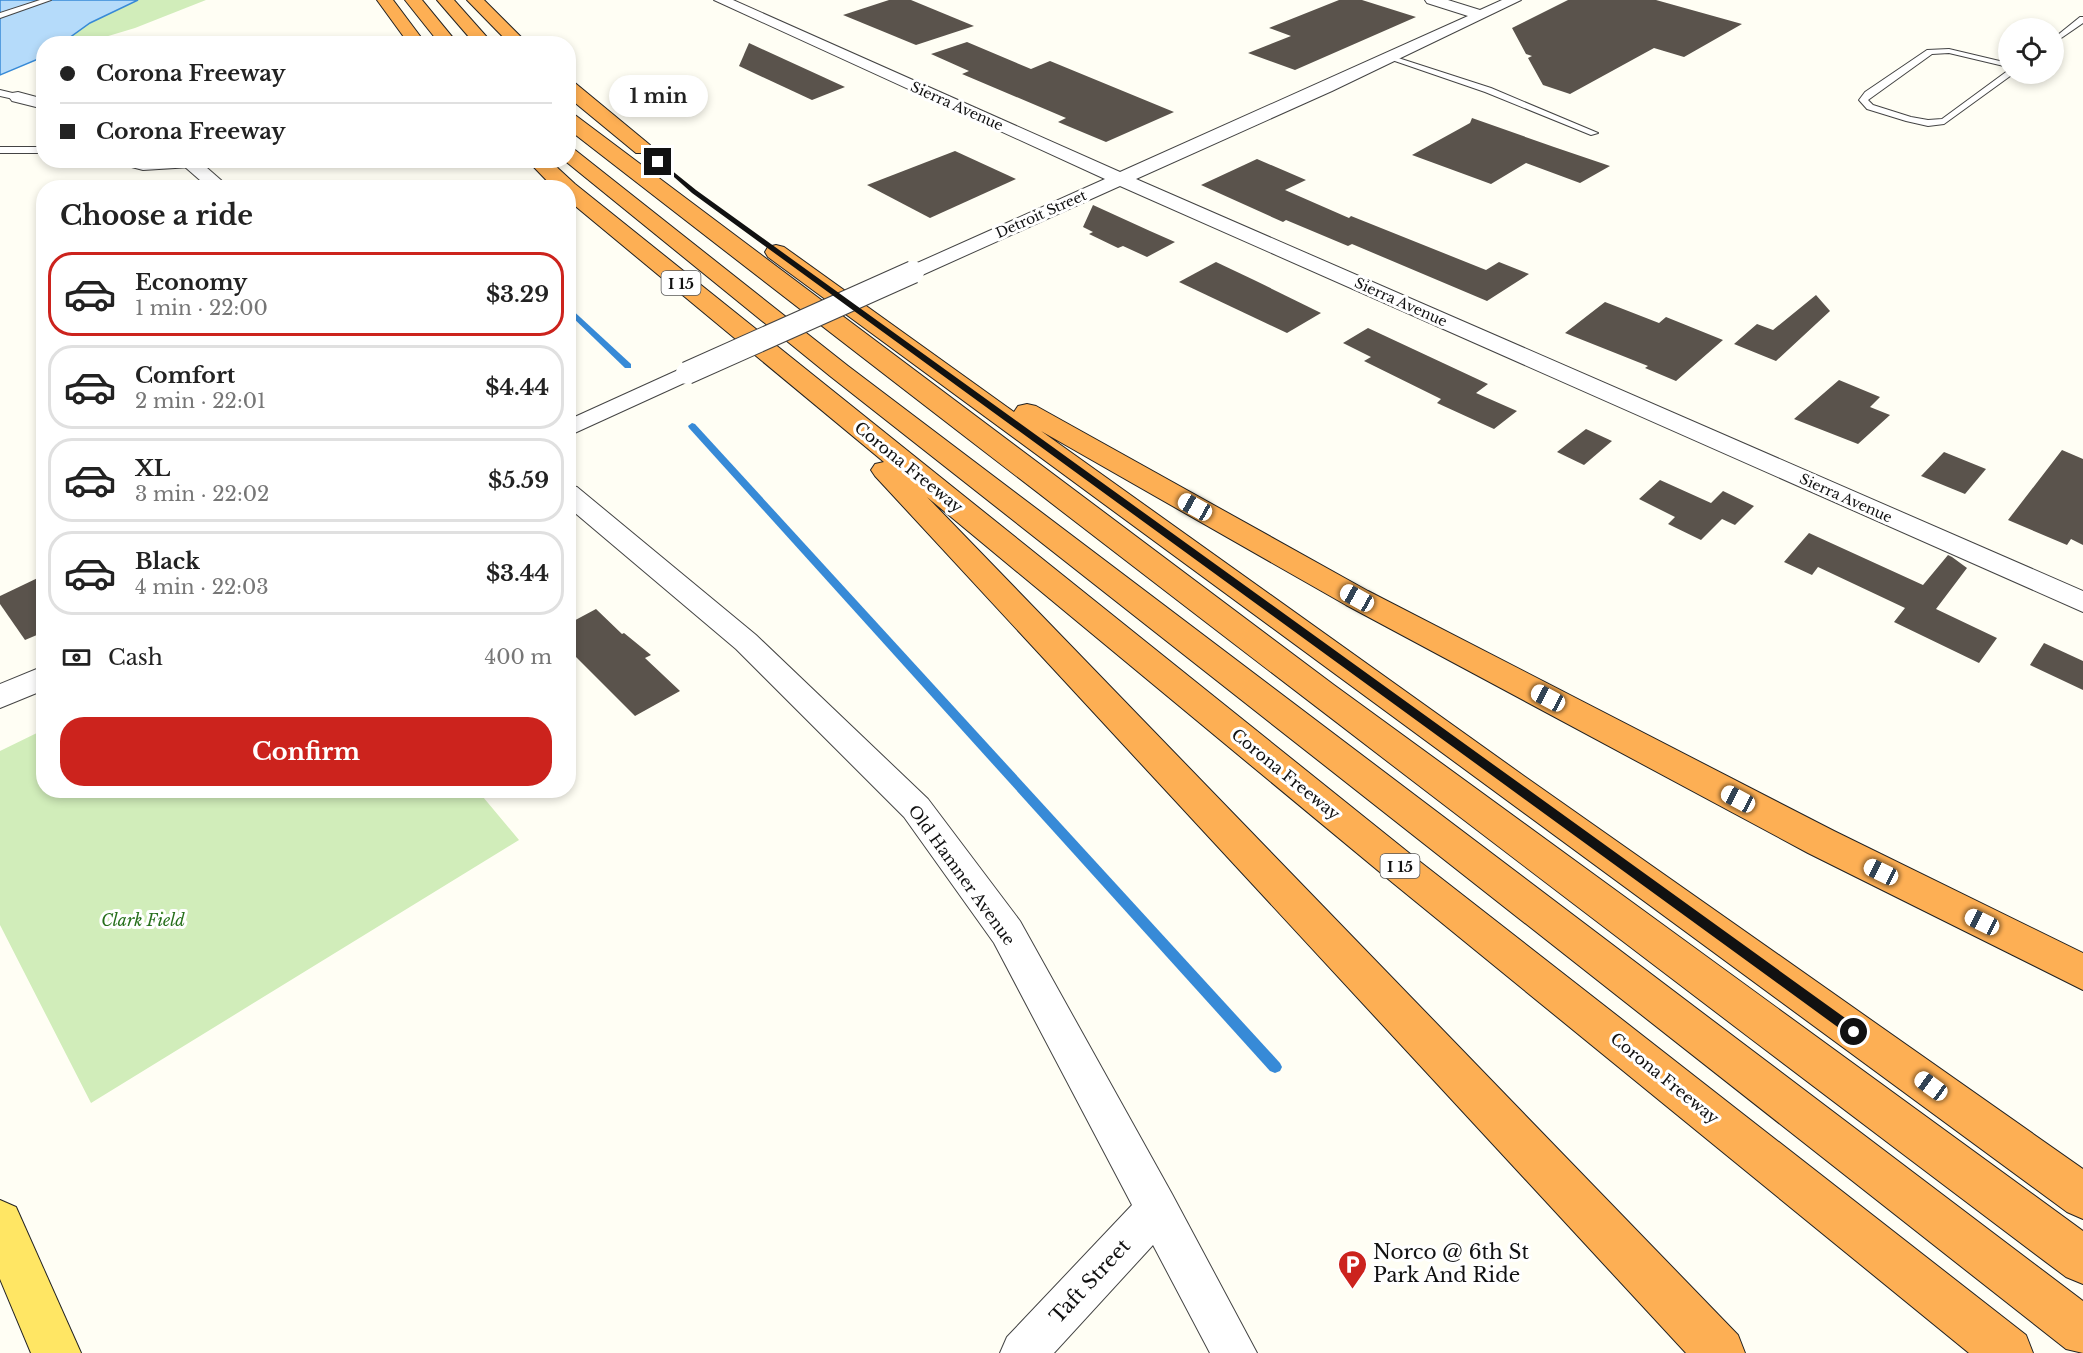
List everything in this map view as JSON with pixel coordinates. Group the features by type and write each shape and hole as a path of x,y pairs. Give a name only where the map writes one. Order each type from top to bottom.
{"highway":[{"path":"385,0 412,36"},
{"path":"413,0 443,36"},
{"path":"445,0 478,36"},
{"path":"475,0 512,36"},
{"path":"576,94 694,192 1512,786 2083,1196"},
{"path":"576,125 872,353 1757,1021 2083,1260"},
{"path":"576,160 839,371 2083,1332"},
{"name":"Corona Freeway","path":"546,168 559,180"},
{"name":"Corona Freeway","path":"576,195 1406,872 2008,1353"},
{"path":"891,335 1357,598 1821,842 2083,972"},
{"path":"795,375 1720,1353"}],"main road":[{"path":"0,1223 56,1353"}],"street":[{"name":"Sierra Avenue","path":"721,0 1120,179 2083,602"},
{"path":"1432,0 1481,15"},
{"name":"Detroit Street","path":"576,425 1514,0"},
{"path":"18,97 36,102"},
{"path":"196,168 211,180"},
{"name":"Old Hamner Avenue","path":"576,500 746,642 916,808 1007,932 1234,1353"},
{"path":"0,697 36,681"},
{"name":"Taft Street","path":"1023,1353 1158,1209"}],"lane":[{"path":"0,16 47,0"},
{"path":"2064,33 2083,19"},
{"path":"1998,63 1949,51 1930,52 1868,94 1863,100 1870,107 1909,119 1928,123 1944,121 1998,82"},
{"path":"1392,57 1497,93 1594,133"},
{"path":"0,93 18,97"},
{"path":"0,150 36,150"}],"green space":[{"path":"0,0 206,0 108,36 36,36"},
{"name":"Clark Field","path":"36,733 36,798 484,798 519,840 91,1103 0,925 0,751"}],"water":[{"path":"0,0 138,0 90,23 72,36 36,36 36,60 0,75"}],"building":[{"path":"889,0 911,0 974,26 916,45 843,15"},
{"path":"1339,0 1362,0 1416,17 1295,70 1248,53 1291,36 1269,28"},
{"path":"1568,0 1656,0 1742,24 1684,57 1654,48 1570,94 1543,85 1528,58 1532,56 1526,54 1512,28"},
{"path":"967,42 1031,69 1050,61 1174,112 1106,142 1058,122 1066,118 962,74 969,71 931,54"},
{"path":"749,43 845,87 812,100 739,66"},
{"path":"1472,118 1610,166 1580,183 1526,163 1491,184 1412,155 1470,123"},
{"path":"955,151 1016,179 930,218 867,185"},
{"path":"1257,159 1306,180 1285,190 1349,218 1351,216 1486,270 1499,262 1529,274 1487,301 1352,244 1348,246 1286,220 1283,222 1201,185"},
{"path":"1093,205 1175,242 1147,257 1123,246 1118,248 1089,234 1093,232 1083,227"},
{"path":"1216,262 1321,313 1287,333 1179,282"},
{"path":"1816,295 1830,311 1776,361 1734,344 1757,324 1773,330"},
{"path":"1605,302 1659,323 1666,317 1723,340 1676,381 1645,368 1648,366 1565,333"},
{"path":"1368,328 1488,384 1476,393 1517,411 1494,429 1437,403 1441,399 1364,361 1371,357 1343,343"},
{"path":"1839,380 1880,397 1870,407 1890,415 1858,444 1794,419"},
{"path":"1586,429 1612,441 1584,465 1557,452"},
{"path":"2062,450 2083,459 2083,545 2071,539 2067,545 2008,520"},
{"path":"1944,452 1986,469 1965,494 1921,476"},
{"path":"1660,480 1711,503 1723,491 1754,506 1735,525 1722,519 1701,540 1668,524 1675,517 1639,499"},
{"path":"1809,533 1923,585 1948,555 1952,557 1967,568 1936,609 1997,638 1979,663 1894,622 1905,608 1818,567 1812,575 1784,562"},
{"path":"36,579 36,635 25,640 0,604 0,596"},
{"path":"596,609 622,634 624,633 651,655 645,658 680,691 635,716 576,657 576,620"},
{"path":"2044,643 2083,661 2083,690 2030,665"}],"waterway":[{"path":"576,316 628,366"},
{"path":"692,426 1275,1067"}],"place":[{"name":"Norco @ 6th St Park And Ride","path":"1352,1290"}],"route":[{"path":"658,162 694,192 930,364 1854,1032"}]}
